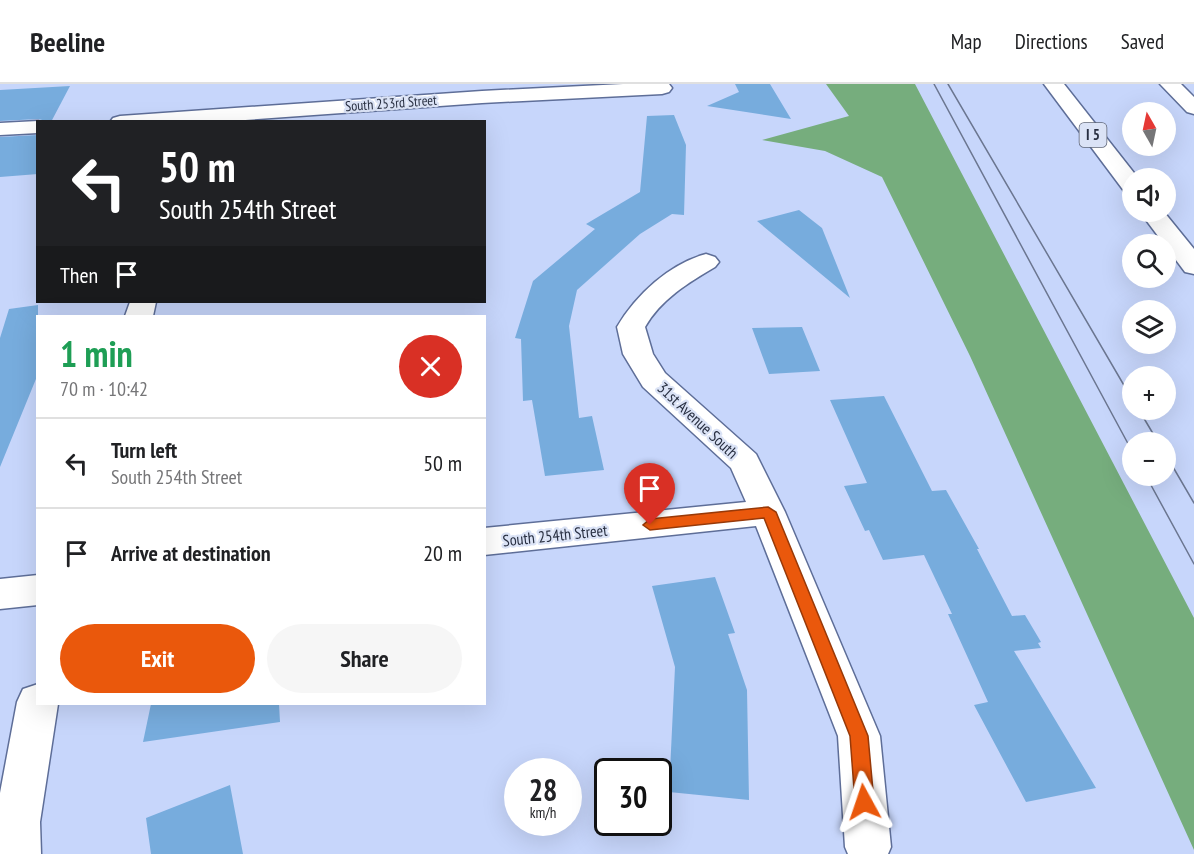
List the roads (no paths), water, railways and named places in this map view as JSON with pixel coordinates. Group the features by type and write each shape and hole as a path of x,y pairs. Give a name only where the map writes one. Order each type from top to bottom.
{"main road":[{"name":"I 5","path":"1054,84 1122,173"},
{"path":"1170,84 1194,108"},
{"name":"South 253rd Street","path":"143,120 481,91 662,88"},
{"path":"0,129 36,127"},
{"path":"1160,222 1194,267"},
{"name":"31st Avenue South","path":"706,262 665,286 641,309 631,327 638,354 654,380 744,462 768,512 859,736 868,847"},
{"name":"South 254th Street","path":"486,542 768,512"},
{"path":"0,594 36,590"},
{"path":"18,854 17,822 37,705"}],"tram line":[{"path":"934,84 1122,432"},
{"path":"948,84 1122,382"},
{"path":"1145,420 1152,432"},
{"path":"1176,472 1194,503"},
{"path":"1151,486 1194,564"}]}
